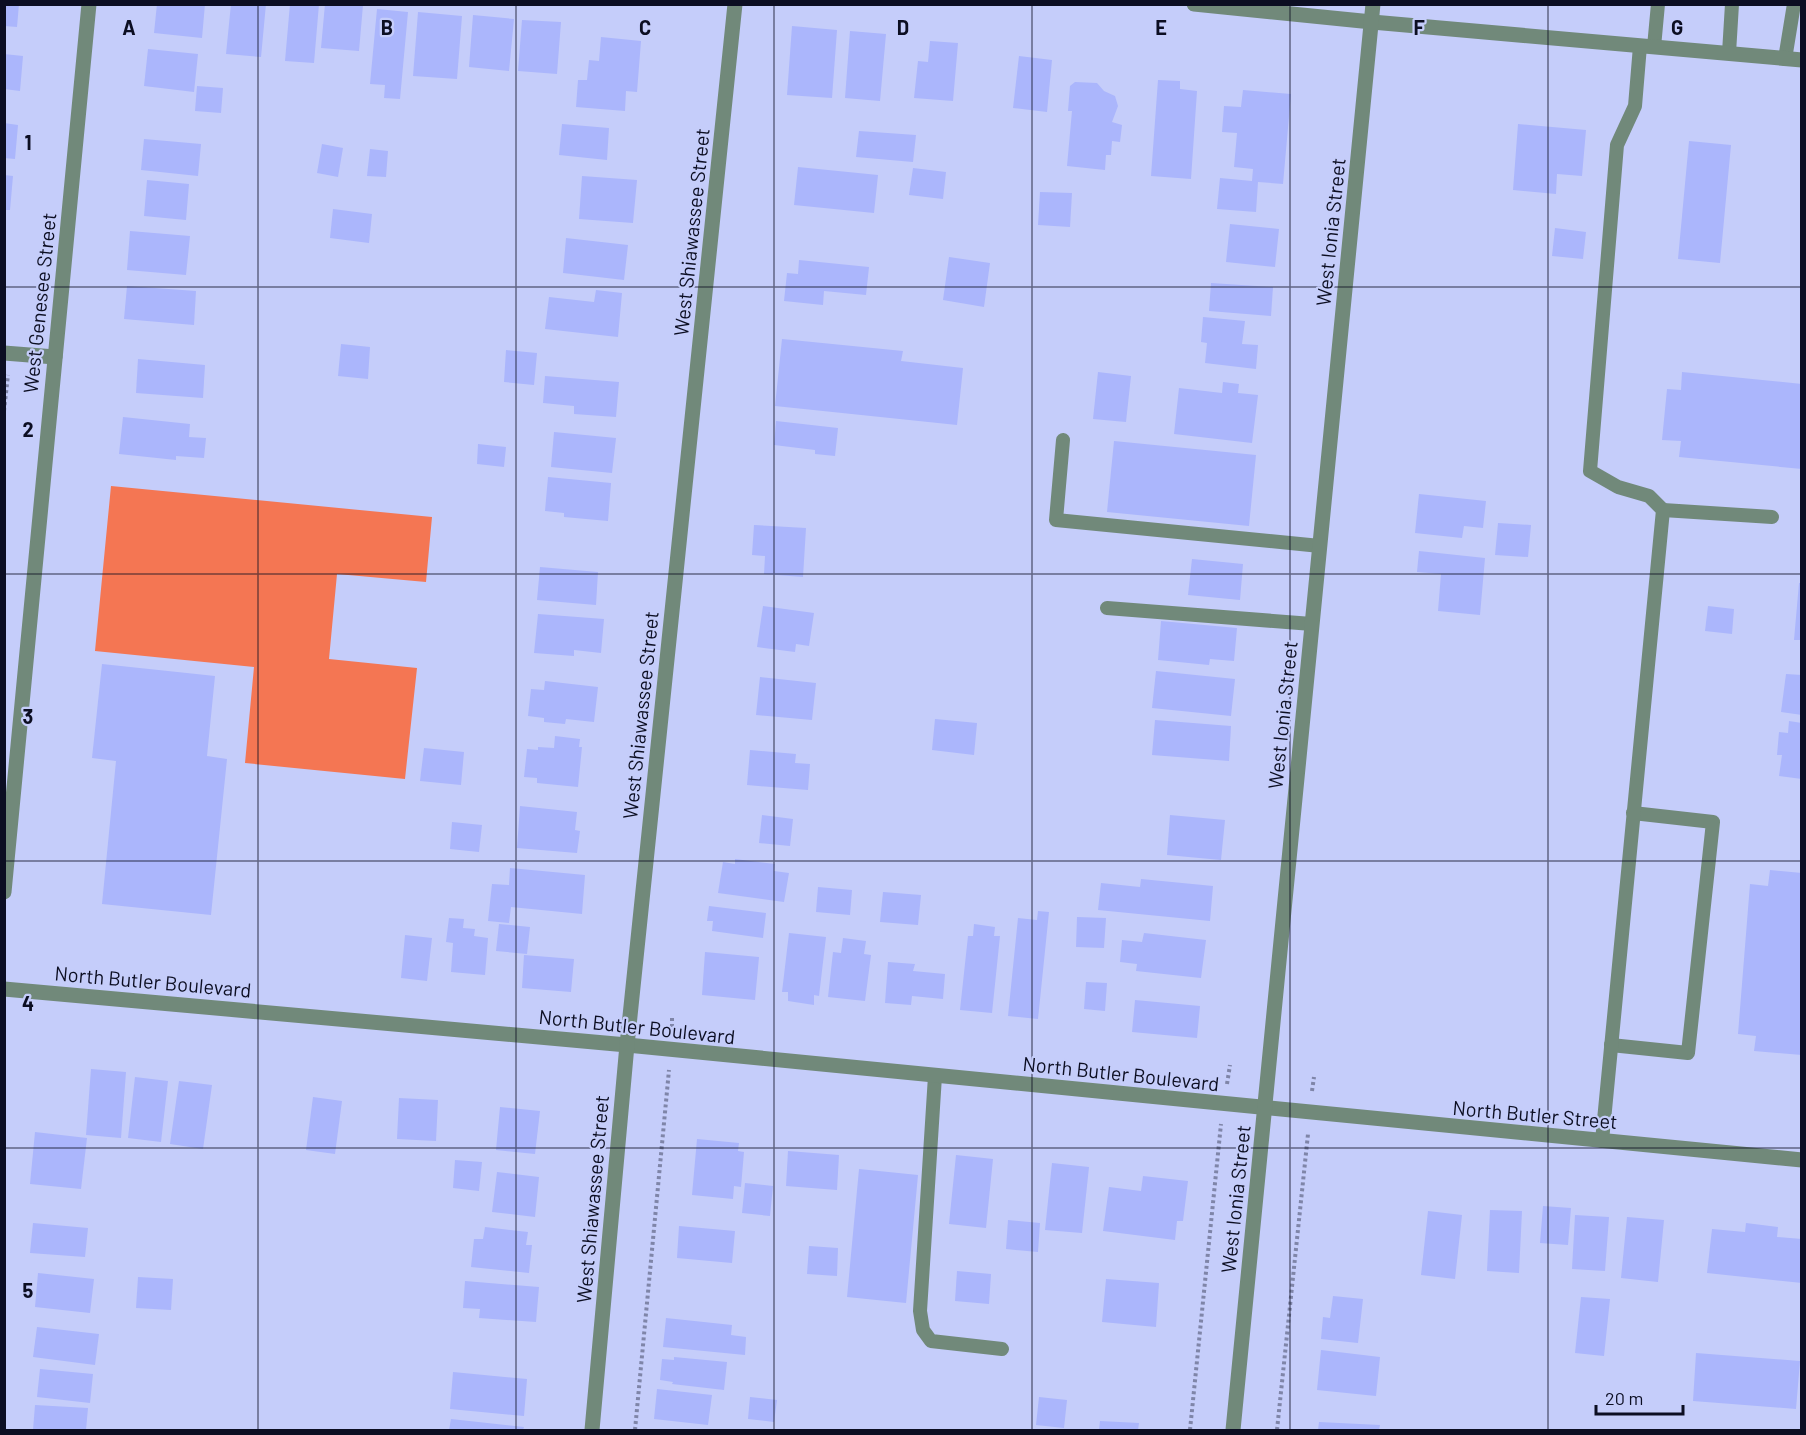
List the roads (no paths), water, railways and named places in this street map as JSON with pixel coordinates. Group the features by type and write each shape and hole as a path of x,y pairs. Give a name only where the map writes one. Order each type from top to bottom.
{"street":[{"name":"West Genesee Street","path":"4,892 89,4"},
{"name":"West Shiawassee Street","path":"592,1431 627,1045 735,4"},
{"path":"1194,4 1802,60"},
{"name":"West Ionia Street","path":"1233,1431 1373,4"},
{"path":"8,353 55,357"},
{"name":"North Butler Boulevard","path":"4,989 627,1045 1265,1109"},
{"name":"North Butler Street","path":"1265,1109 1802,1160"}],"lane":[{"path":"1658,4 1635,106 1617,145 1590,471 1618,488 1649,496 1663,510 1772,517"},
{"path":"1729,53 1732,4"},
{"path":"1785,59 1794,4"},
{"path":"1063,440 1056,520 1320,546"},
{"path":"1602,1141 1663,510"},
{"path":"1107,608 1274,623 1312,624"},
{"path":"1611,1045 1688,1053 1713,822 1633,813"},
{"path":"935,1076 920,1311 923,1330 931,1341 1002,1349"}]}
